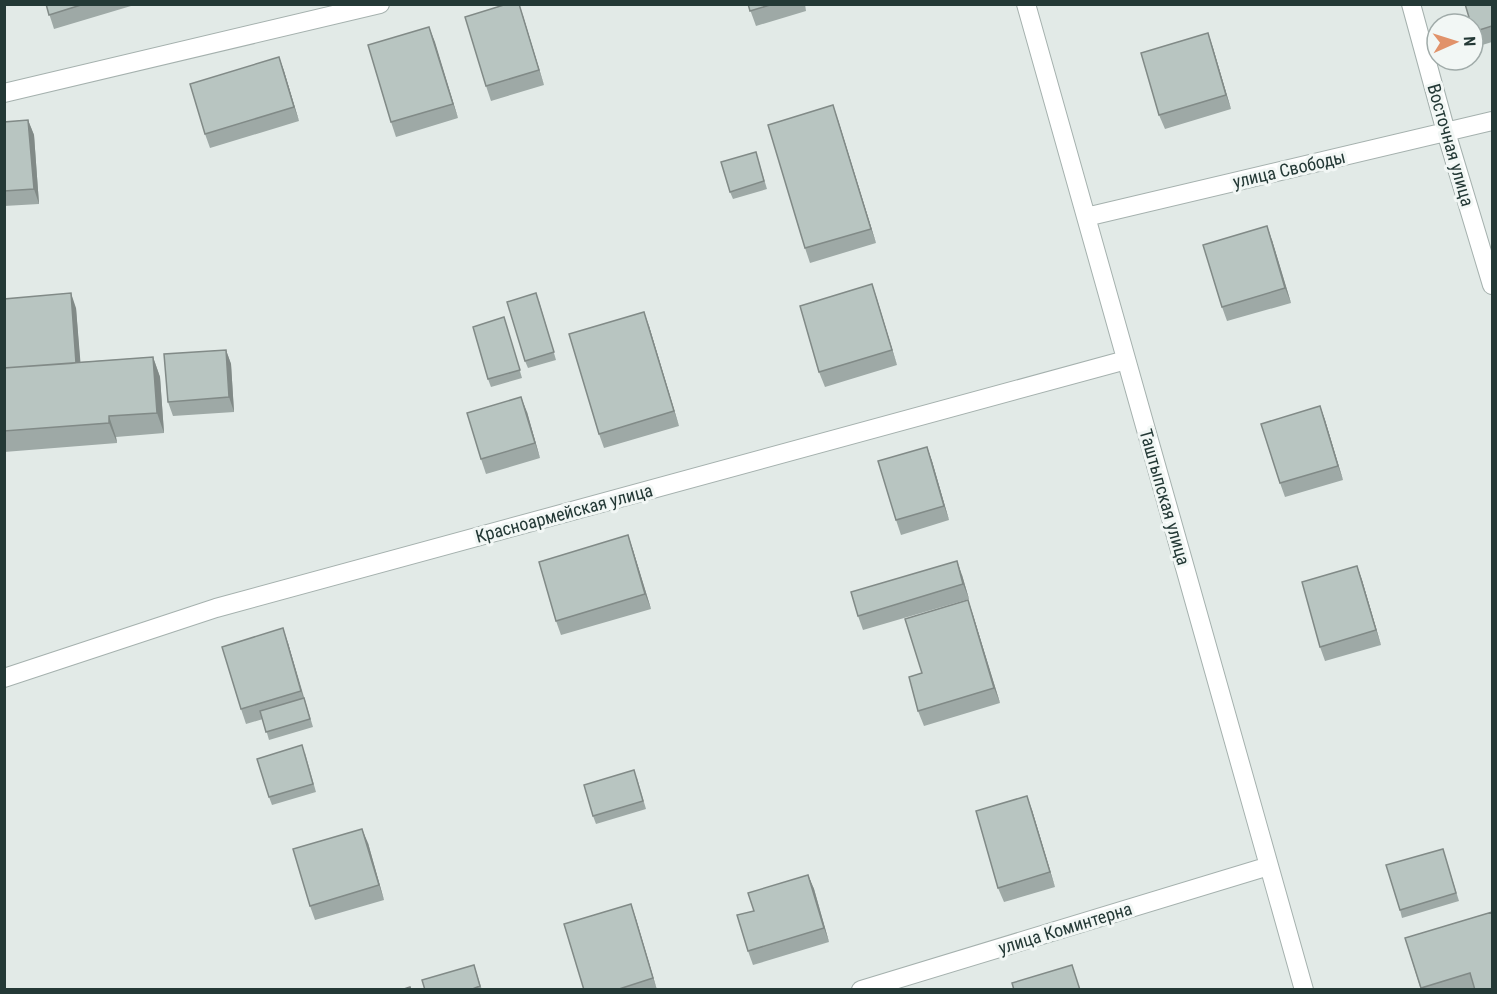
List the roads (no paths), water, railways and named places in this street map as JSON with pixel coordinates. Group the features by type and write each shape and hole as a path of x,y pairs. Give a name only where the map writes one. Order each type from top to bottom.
{"street":[{"path":"4,93 380,4"},
{"name":"Таштыпская улица","path":"1026,4 1304,990"},
{"name":"Восточная улица","path":"1411,4 1446,132 1492,285"},
{"name":"улица Свободы","path":"1086,217 1492,121"},
{"name":"Красноармейская улица","path":"4,678 216,608 1126,360"},
{"name":"улица Коминтерна","path":"861,990 1269,866"}]}
